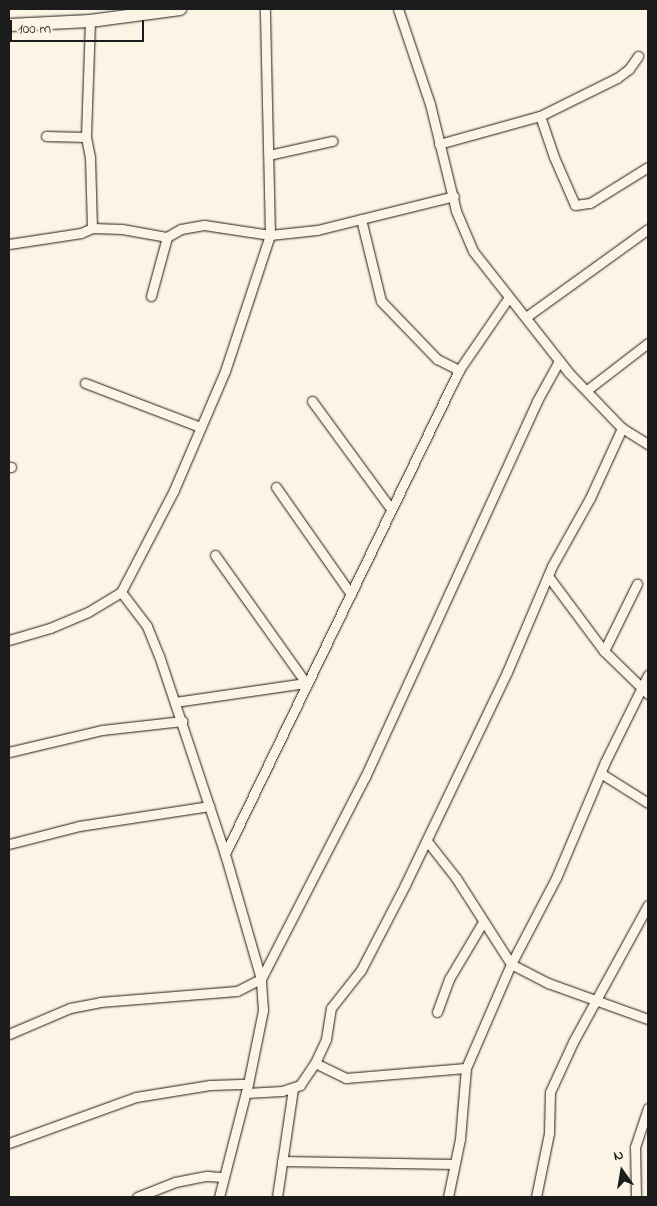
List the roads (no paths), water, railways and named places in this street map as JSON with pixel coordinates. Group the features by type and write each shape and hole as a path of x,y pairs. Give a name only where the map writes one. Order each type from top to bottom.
{"street":[{"path":"11,22 90,21 180,9"},
{"path":"9,640 73,619 121,592 174,490 225,371 270,235 266,9"},
{"path":"398,9 430,104 454,196 473,252 559,361 622,428 648,444"},
{"path":"90,21 86,138 90,157 92,228"},
{"path":"439,144 540,116 617,78 630,69 638,56"},
{"path":"540,116 557,167 575,205 590,203 648,167"},
{"path":"46,136 86,138"},
{"path":"270,155 332,142"},
{"path":"9,244 81,233 92,228 122,229 167,237 182,229 204,225 270,235 317,230 454,196"},
{"path":"360,219 380,301 437,359 459,370"},
{"path":"526,318 648,229"},
{"path":"151,296 167,237"},
{"path":"225,854 306,683 459,370 509,297"},
{"path":"587,390 648,343"},
{"path":"9,1034 70,1008 100,1002 237,991 262,979 366,777 537,401 559,361"},
{"path":"85,383 200,427"},
{"path":"312,401 392,509"},
{"path":"246,1093 292,1088 300,1085 315,1063 326,1039 331,1008 361,970 426,841 507,672 548,576 622,428"},
{"path":"276,487 351,594"},
{"path":"215,555 306,683"},
{"path":"548,576 604,651 645,692"},
{"path":"604,651 637,584"},
{"path":"121,592 147,626 182,721 225,854 262,979 263,1010 246,1093 219,1197"},
{"path":"448,1197 460,1139 466,1068 510,964 556,878 602,774 645,692 648,675"},
{"path":"175,702 306,683"},
{"path":"9,752 102,730 182,721"},
{"path":"602,774 648,803"},
{"path":"9,844 79,826 209,806"},
{"path":"426,841 456,878 510,964 548,983 648,1019"},
{"path":"536,1197 549,1133 550,1092 573,1042 648,905"},
{"path":"437,1012 449,979 483,922"},
{"path":"315,1063 346,1078 466,1068"},
{"path":"9,1143 136,1097 210,1085 248,1084"},
{"path":"277,1197 292,1088"},
{"path":"636,1197 635,1146 647,1114"},
{"path":"282,1161 454,1164"},
{"path":"137,1197 175,1182 208,1176 223,1177"}]}
